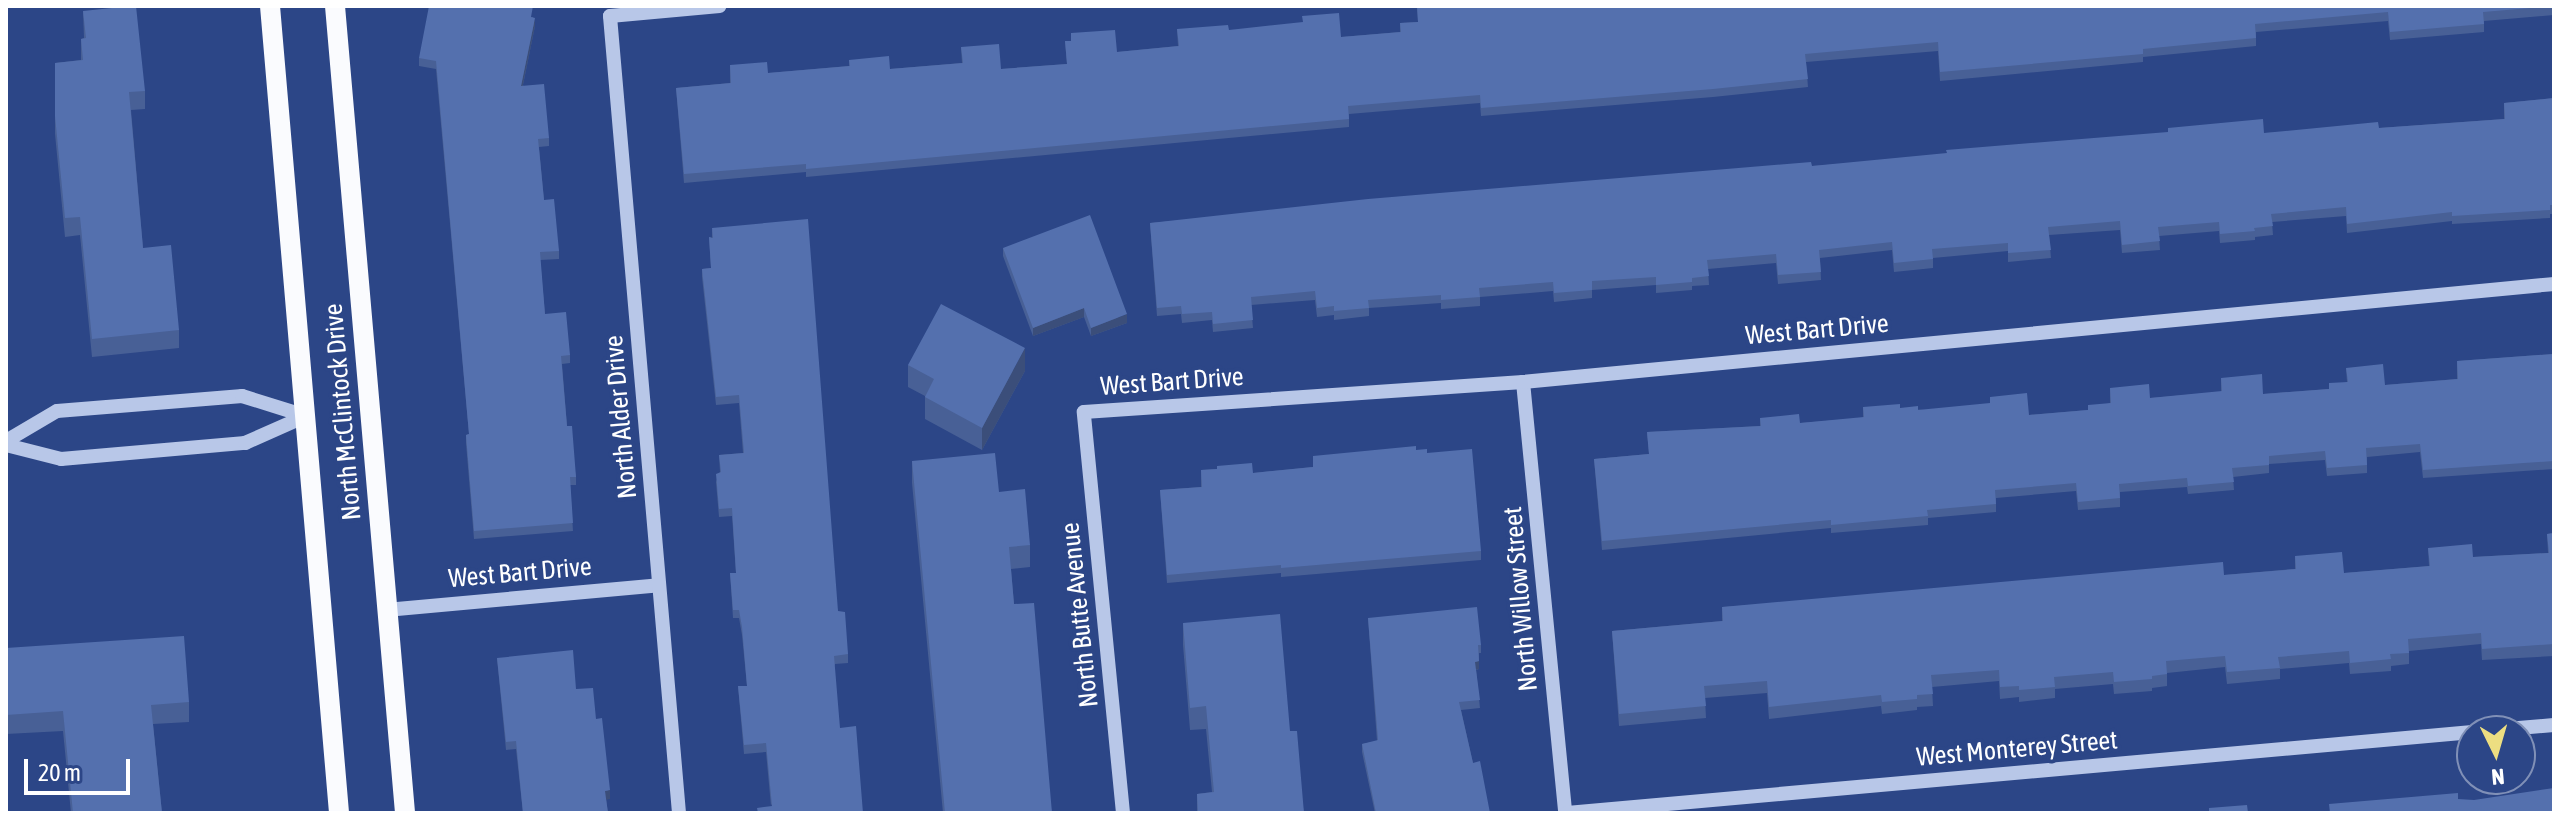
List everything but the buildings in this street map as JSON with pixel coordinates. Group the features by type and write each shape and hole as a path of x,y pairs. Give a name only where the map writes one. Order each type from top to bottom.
{"main road":[{"name":"North McClintock Drive","path":"270,6 339,813"},
{"name":"North McClintock Drive","path":"335,6 405,813"}],"street":[{"name":"North Alder Drive","path":"679,813 610,16 720,6"},
{"name":"West Bart Drive","path":"1084,412 1523,382 2554,284"},
{"name":"North Willow Street","path":"1523,382 1566,813"},
{"path":"6,443 57,411 242,396 306,416"},
{"name":"North Butte Avenue","path":"1084,412 1123,813"},
{"path":"6,443 61,459 245,443 306,416"},
{"name":"West Bart Drive","path":"386,610 659,585"},
{"name":"West Monterey Street","path":"1566,813 2456,733"}]}
